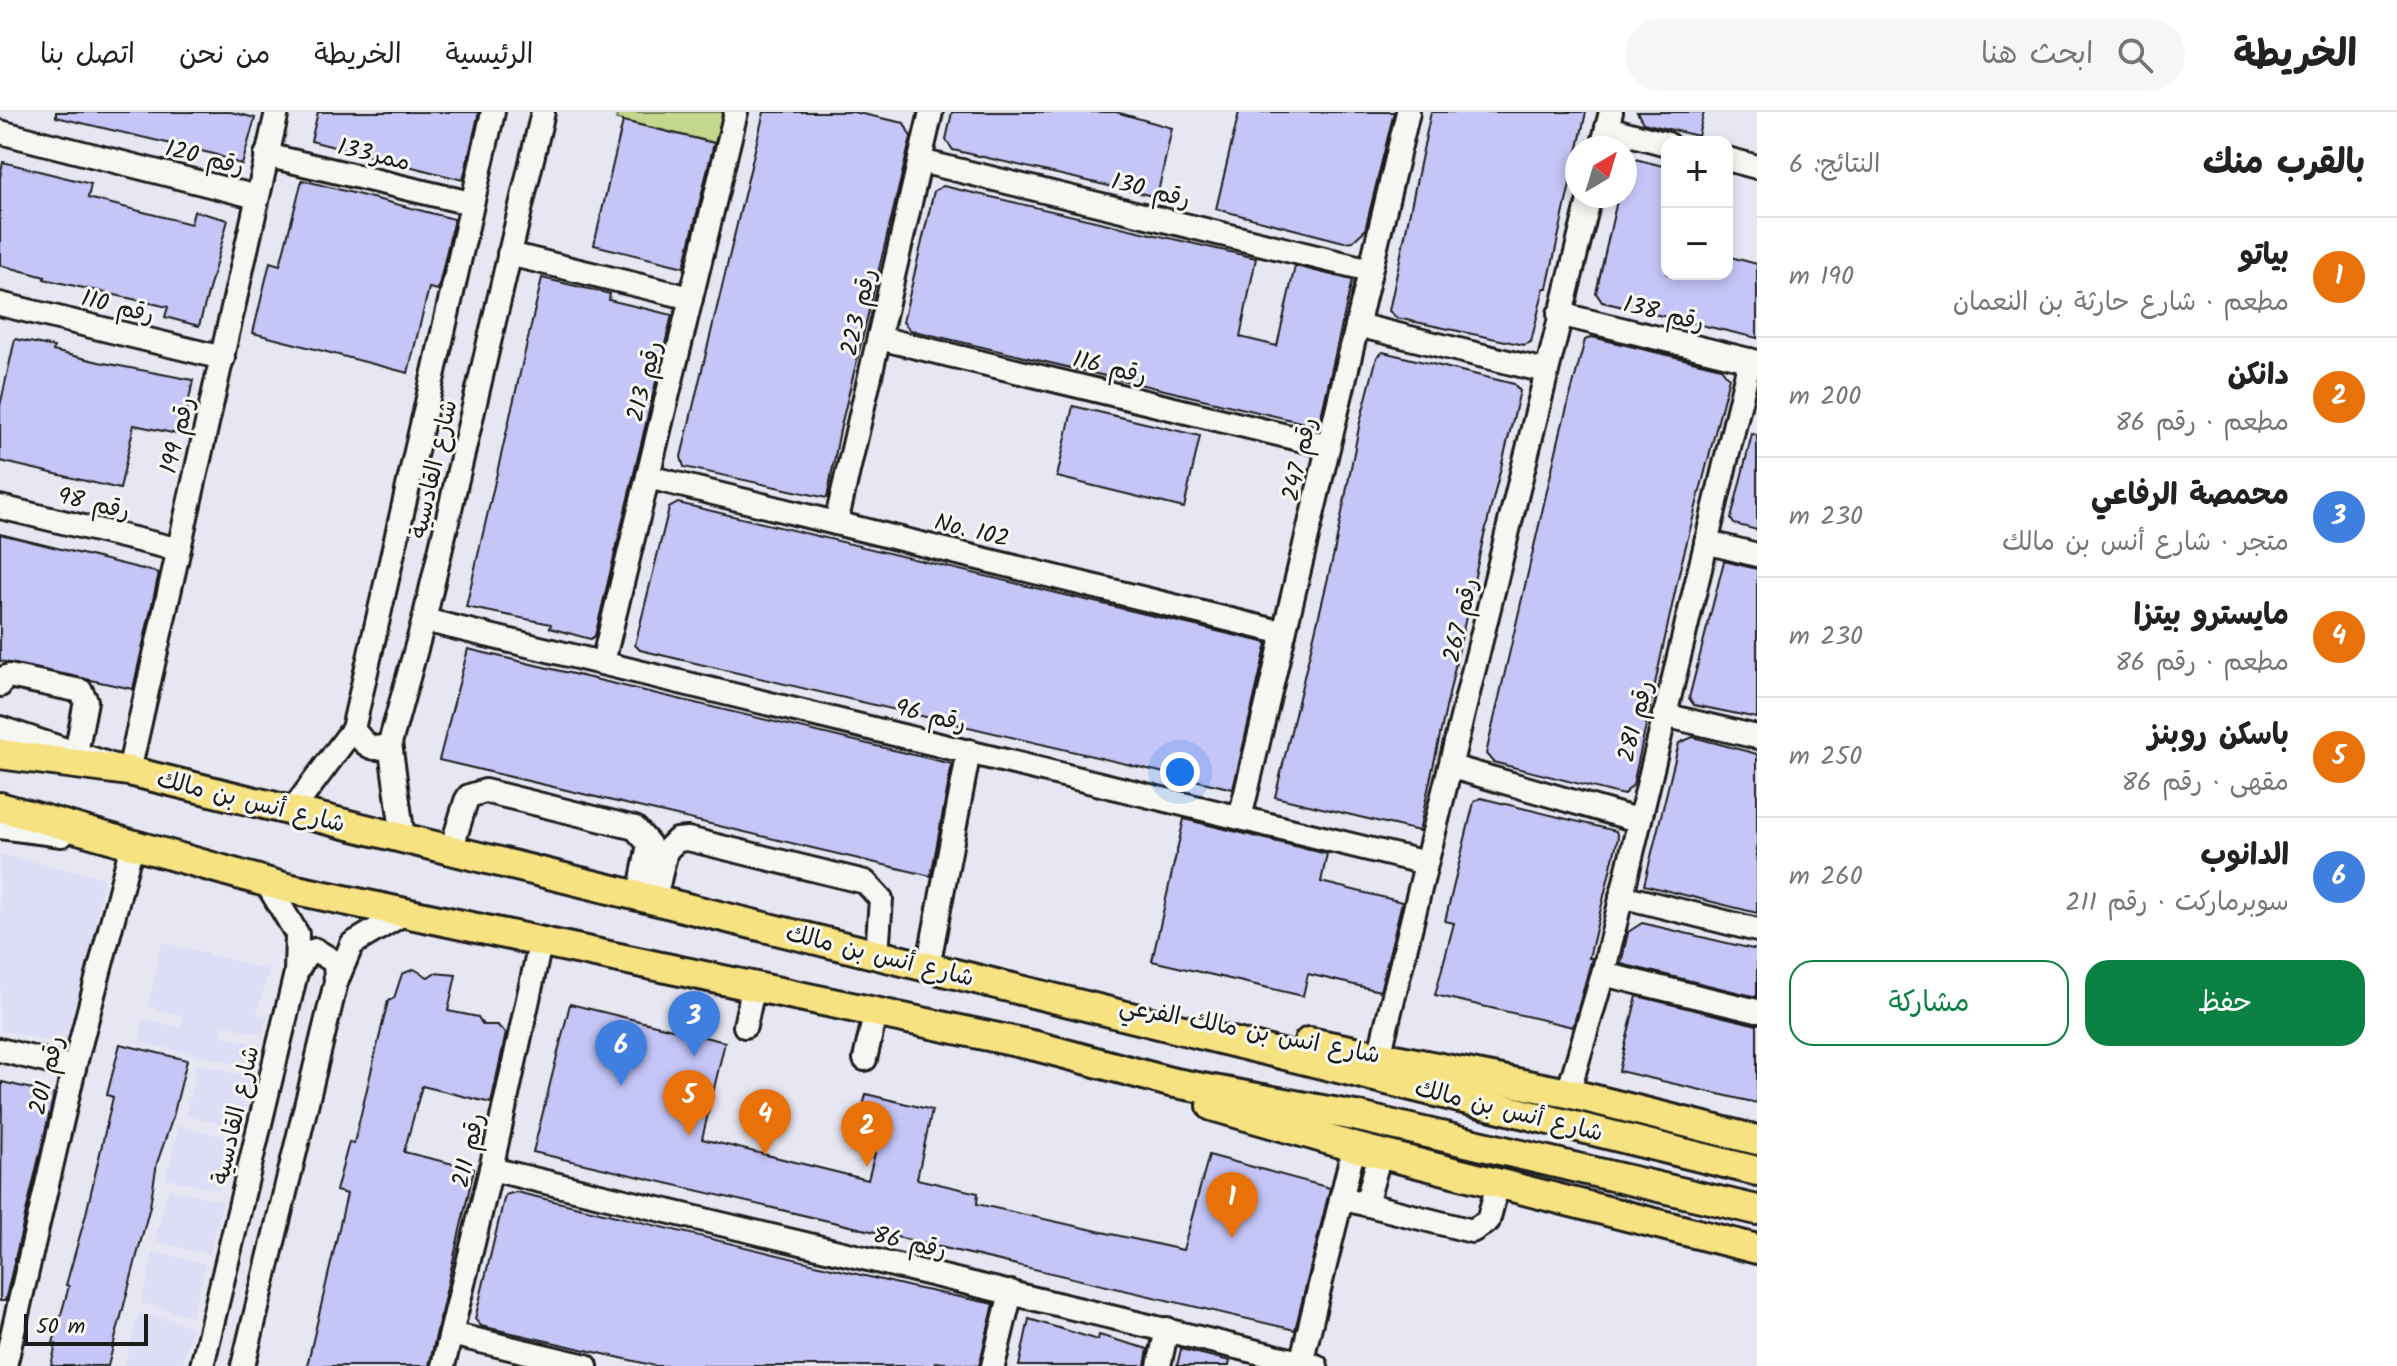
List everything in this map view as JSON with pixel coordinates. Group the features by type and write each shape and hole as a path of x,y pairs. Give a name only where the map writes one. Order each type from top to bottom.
{"main road":[{"name":"شارع أنس بن مالك","path":"0,754 129,771 1757,1171"},
{"name":"شارع أنس بن مالك","path":"0,807 266,882 403,914 753,989 876,1011 1036,1046 1170,1082 1355,1116 1757,1210"},
{"name":"شارع انس بن مالك الفرعي","path":"928,967 1568,1093 1757,1140"},
{"path":"1170,1082 1193,1100 1367,1151 1757,1249"}],"street":[{"name":"رقم 199","path":"129,771 148,698 176,549 223,358 277,112"},
{"name":"شارع القادسية","path":"292,811 353,729 493,112"},
{"name":"شارع القادسية","path":"403,838 390,743 424,620 543,112"},
{"name":"رقم 213","path":"603,662 736,112"},
{"name":"رقم 223","path":"836,523 931,112"},
{"name":"رقم 247","path":"1240,818 1408,112"},
{"path":"1607,129 1661,142"},
{"name":"رقم 120","path":"0,132 257,197"},
{"name":"ممر133","path":"266,155 470,203"},
{"name":"رقم 130","path":"920,161 1370,270"},
{"path":"1733,161 1757,167"},
{"name":"رقم 267","path":"1379,1056 1587,208"},
{"path":"509,254 691,298"},
{"name":"رقم 110","path":"0,304 223,358"},
{"name":"رقم 138","path":"1559,314 1754,361"},
{"path":"1357,325 1545,371"},
{"name":"رقم 116","path":"879,338 1328,446"},
{"name":"رقم 281","path":"1568,1093 1603,974 1637,820 1754,361"},
{"name":"No. 102","path":"648,477 1284,633"},
{"name":"رقم 98","path":"0,507 176,549"},
{"path":"1706,542 1757,555"},
{"name":"رقم 96","path":"424,620 1426,863"},
{"path":"0,685 1,679 9,676 81,691 86,701 76,753"},
{"path":"1664,715 1757,737"},
{"path":"0,728 129,771"},
{"path":"353,729 361,741 372,748 382,749 390,743"},
{"path":"928,967 969,751"},
{"path":"1452,767 1637,820"},
{"path":"451,850 466,801 485,791 635,828 649,844 647,896"},
{"path":"0,827 132,845"},
{"path":"647,896 666,851 677,840 688,839 865,882 881,899 877,954"},
{"name":"رقم 201","path":"5,1366 74,1068 132,845"},
{"name":"شارع القادسية","path":"202,1366 296,973 297,934 266,882"},
{"path":"1621,896 1757,930"},
{"path":"243,1366 336,982 352,944 403,914"},
{"name":"رقم 211","path":"443,1366 491,1169 540,944"},
{"path":"296,973 306,955 315,950 324,952 335,962 336,982"},
{"path":"1603,974 1757,1011"},
{"path":"745,1026 753,989"},
{"path":"865,1059 876,1011"},
{"path":"0,1050 74,1068"},
{"path":"1308,1364 1341,1198 1367,1151"},
{"path":"1366,1204 1367,1151"},
{"name":"رقم 86","path":"491,1169 1167,1329 1270,1360 1308,1364"},
{"path":"1341,1198 1472,1231 1488,1221 1498,1184"},
{"path":"993,1366 1011,1292"},
{"path":"1159,1366 1167,1329"},
{"path":"451,1334 586,1366"}],"shaded area":[{"path":"0,854 104,878 74,1047 0,1030"},
{"path":"162,942 269,970 257,1014 268,1016 263,1035 225,1025 221,1035 260,1046 254,1068 139,1042 143,1018 181,1027 184,1017 148,1006"},
{"path":"197,1064 253,1077 240,1128 186,1116"},
{"path":"179,1125 236,1140 232,1151 227,1150 220,1191 166,1178"},
{"path":"169,1189 223,1201 210,1255 154,1241"},
{"path":"153,1251 206,1264 192,1317 142,1303"},
{"path":"139,1313 193,1326 182,1366 124,1366"}],"green space":[{"path":"618,112 723,112 716,143 616,119"}],"building":[{"path":"56,112 231,112 255,118 242,165 214,154 56,117"},
{"path":"318,112 479,112 463,180 311,141"},
{"path":"764,112 853,112 904,123 911,137 840,430 827,498 684,467 681,457"},
{"path":"952,112 1116,112 1172,128 1157,197 953,150 946,140"},
{"path":"1239,112 1394,112 1365,230 1353,241 1344,242 1216,209"},
{"path":"1431,112 1586,112 1581,136 1565,136 1565,207 1531,342 1524,345 1397,318 1389,311"},
{"path":"1637,112 1704,112 1698,136 1643,123"},
{"path":"623,121 714,143 684,267 594,245"},
{"path":"1637,160 1661,166 1661,280 1733,280 1733,258 1757,264 1757,338 1602,302 1596,293 1615,208 1637,208"},
{"path":"3,162 91,184 88,198 191,224 194,211 228,220 199,326 165,317 168,307 44,279 0,265 0,177"},
{"path":"302,180 454,219 438,290 429,288 408,373 253,333 270,262 280,265"},
{"path":"943,186 1256,258 1240,337 1277,346 1295,266 1352,280 1320,421 1313,425 910,330 903,322 934,191"},
{"path":"542,278 610,294 609,300 672,315 595,636 590,639 550,628 551,624 466,607"},
{"path":"1592,337 1721,368 1729,378 1680,569 1633,785 1623,795 1493,762 1486,754 1561,430 1585,340"},
{"path":"15,339 54,347 53,351 99,362 193,380 182,435 134,425 120,489 0,461 0,406"},
{"path":"1383,352 1514,384 1520,391 1482,544 1419,831 1275,797 1334,553 1360,422 1377,357"},
{"path":"1073,406 1200,436 1184,508 1057,477"},
{"path":"1752,434 1757,435 1757,530 1734,524 1731,519"},
{"path":"678,503 1267,643 1233,789 640,650 635,645 669,508"},
{"path":"0,534 159,573 133,689 0,661"},
{"path":"1724,561 1757,569 1757,718 1694,705 1689,698"},
{"path":"468,649 952,764 931,876 439,760"},
{"path":"1693,737 1757,754 1757,913 1644,885 1679,743"},
{"path":"1481,798 1616,831 1618,838 1589,958 1592,958 1573,1027 1435,995 1454,923 1445,921 1474,802"},
{"path":"1184,819 1327,854 1321,882 1402,902 1380,991 1308,974 1303,996 1152,961"},
{"path":"1642,923 1757,950 1757,997 1621,964 1628,932"},
{"path":"414,969 428,977 434,973 456,975 448,1011 478,1017 483,1025 497,1025 506,1033 491,1103 422,1086 404,1152 474,1169 429,1366 307,1366 347,1194 336,1191 349,1142 354,1143 388,1001 394,998 402,974"},
{"path":"1637,996 1757,1025 1757,1103 1619,1071"},
{"path":"570,1004 725,1042 702,1139 868,1180 875,1153 853,1148 866,1094 932,1110 917,1179 978,1193 977,1204 1183,1250 1209,1155 1330,1188 1295,1330 533,1152"},
{"path":"120,1044 187,1060 173,1117 157,1163 150,1206 108,1366 51,1366 56,1344 53,1343 69,1286 66,1285 113,1097 107,1095"},
{"path":"2,1082 54,1094 5,1301 0,1301"},
{"path":"516,1192 915,1288 994,1304 979,1366 935,1362 934,1366 656,1366 481,1326 475,1319 505,1195"},
{"path":"1029,1319 1098,1340 1099,1335 1148,1349 1145,1366 1019,1366"},
{"path":"1181,1349 1230,1361 1229,1366 1177,1366"}],"place":[{"name":"محمصة الرفاعي","path":"694,1057"},
{"name":"الدانوب","path":"621,1086"},
{"name":"باسكن روبنز","path":"689,1136"},
{"name":"مايسترو بيتزا","path":"765,1155"},
{"name":"دانكن","path":"867,1167"},
{"name":"بياتو","path":"1232,1238"}]}
